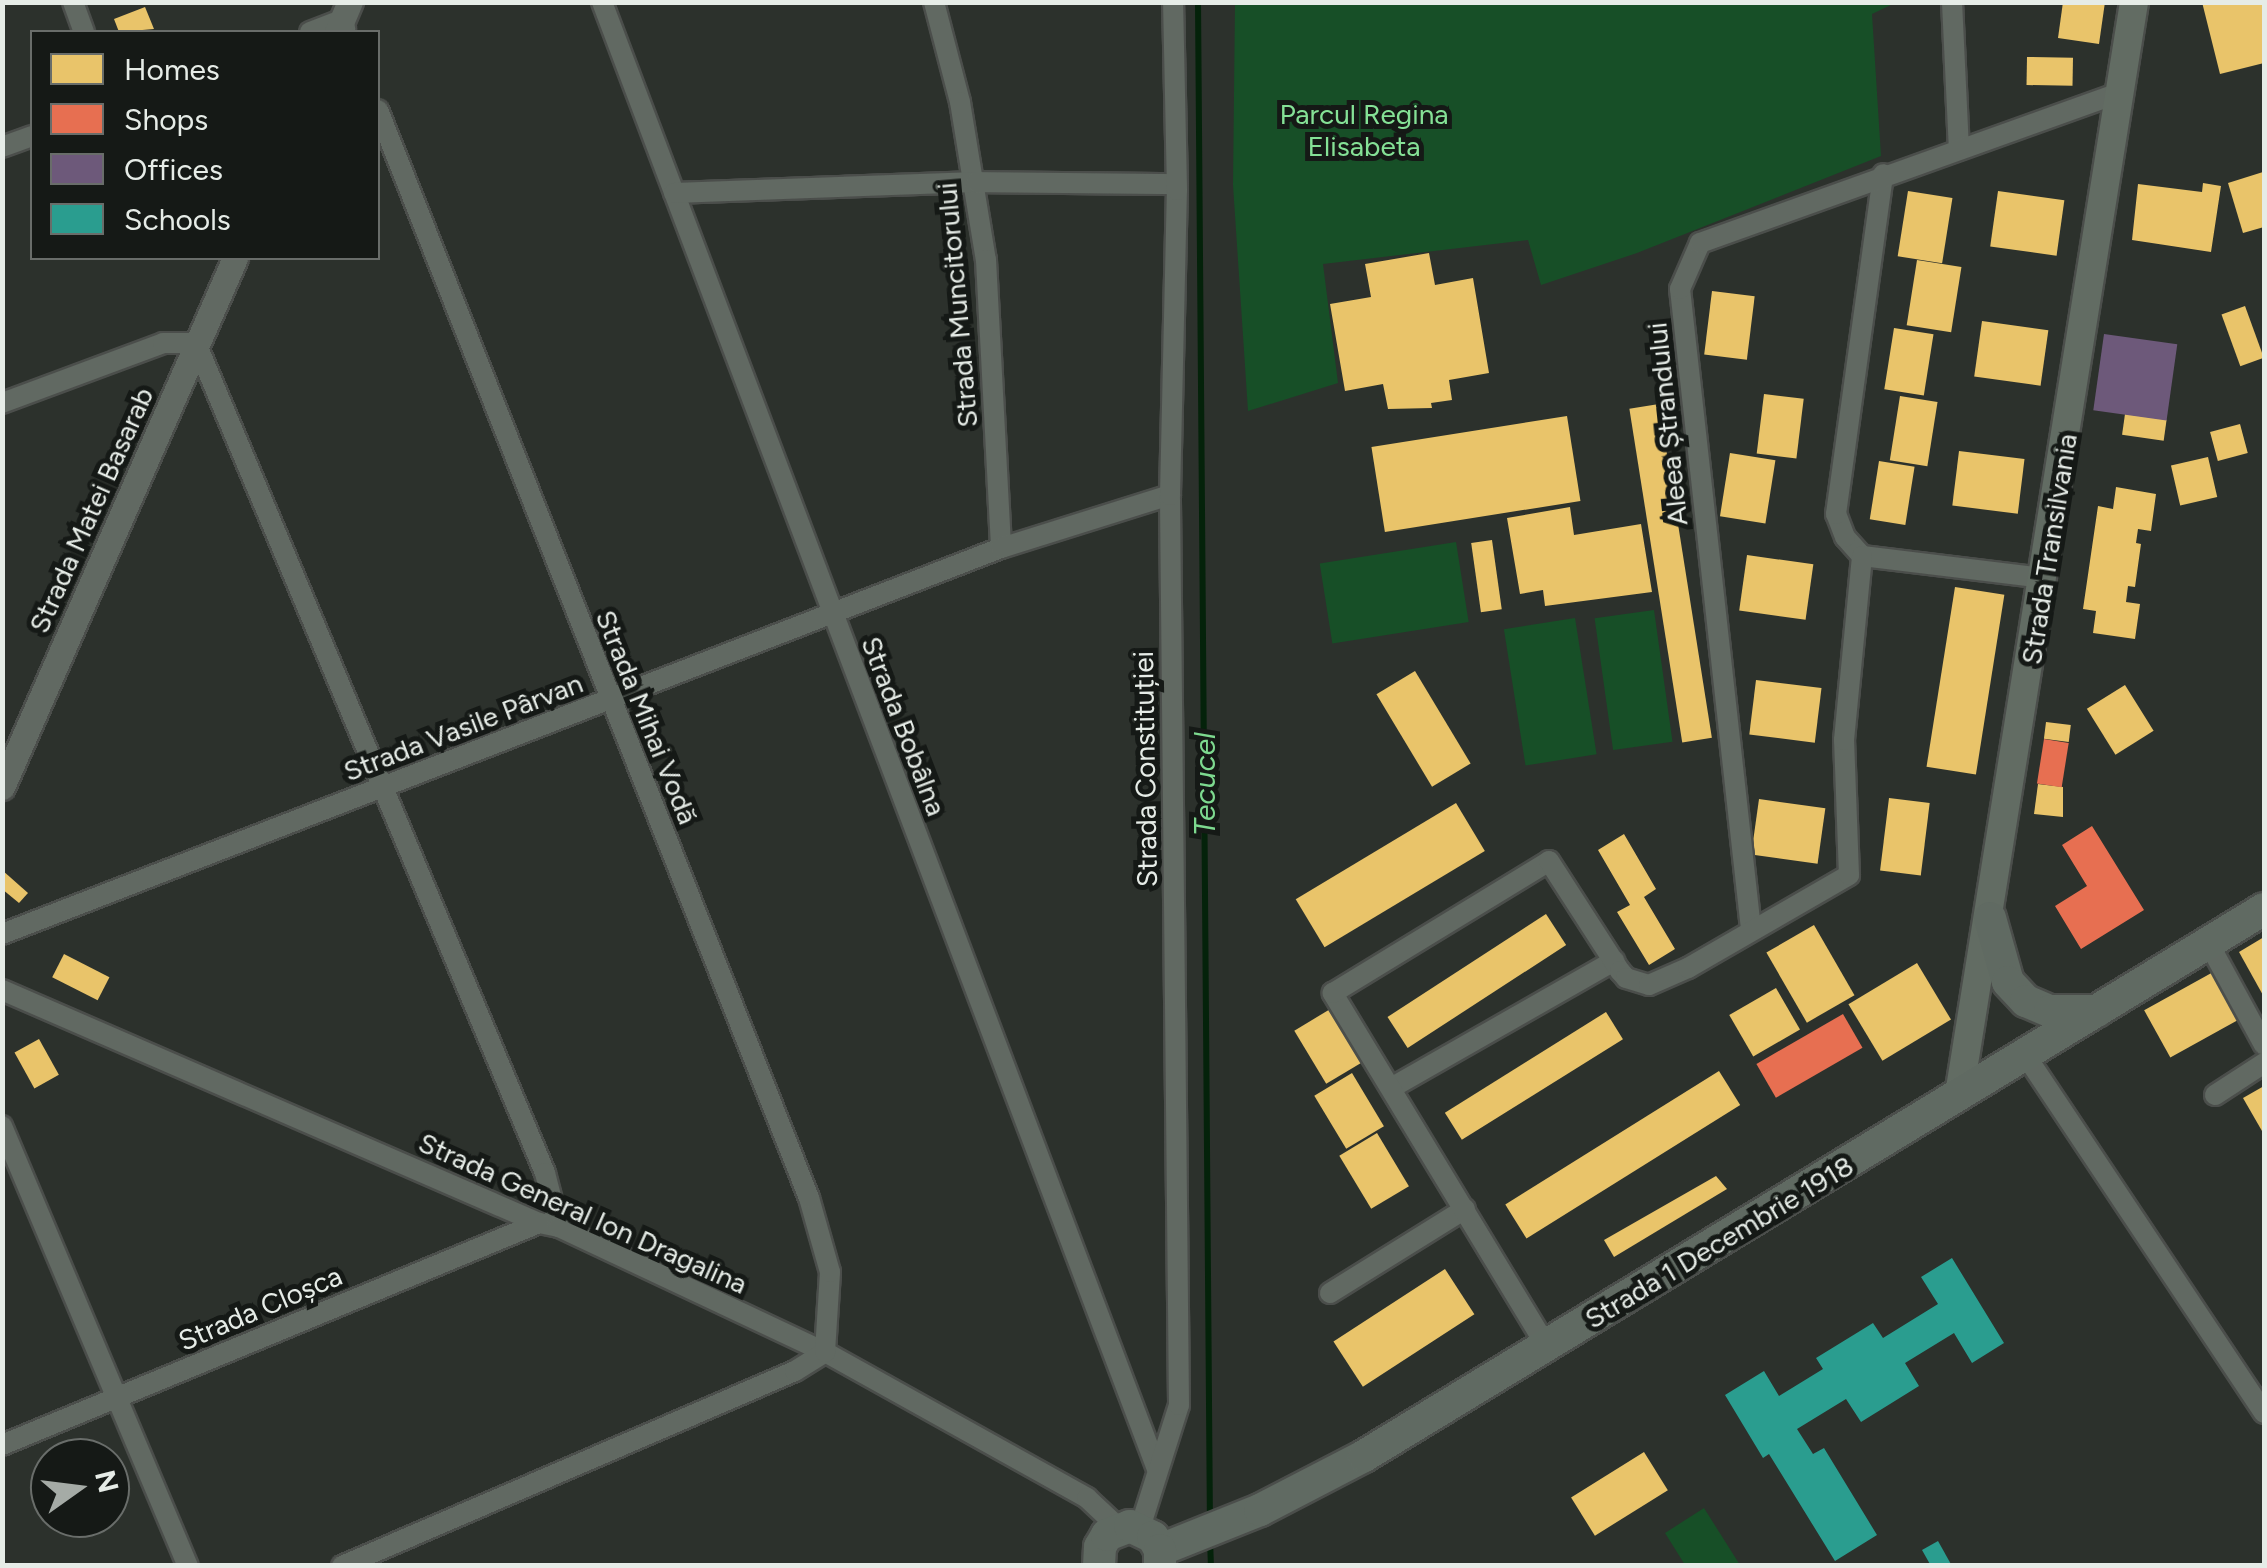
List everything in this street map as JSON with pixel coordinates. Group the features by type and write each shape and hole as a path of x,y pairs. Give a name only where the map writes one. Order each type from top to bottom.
{"main road":[{"name":"Strada Transilvania","path":"1959,1095 2134,2"},
{"name":"Strada 1 Decembrie 1918","path":"1131,1548 1260,1510 1364,1456 2102,1011 2264,909"},
{"path":"1990,918 2008,982 2026,1001 2050,1011 2102,1011"}],"street":[{"path":"73,2 83,30"},
{"name":"Strada Bobâlna","path":"602,2 830,613 1050,1176 1157,1469"},
{"name":"Strada Muncitorului","path":"934,2 976,182 986,260 1000,548"},
{"name":"Strada Constituției","path":"1131,1548 1157,1469 1172,1438 1179,1404 1170,495 1175,184 1172,2"},
{"path":"1952,2 1959,148"},
{"path":"317,30 344,22"},
{"name":"Aleea Ștrandului","path":"1751,928 1680,289 1700,243 1883,174 2121,92"},
{"name":"Strada Mihai Vodă","path":"380,115 608,700 809,1198 830,1272 824,1352"},
{"path":"2,148 30,137"},
{"path":"1883,174 1836,514 1845,537 1862,556 2044,578"},
{"path":"674,193 976,182 1175,184"},
{"name":"Strada Matei Basarab","path":"2,787 234,260"},
{"path":"2,403 164,343 196,343 545,1174 549,1225"},
{"name":"Strada Vasile Pârvan","path":"2,934 1000,548 1170,495"},
{"path":"1547,1346 1333,994 1549,861 1626,978 1650,985 1688,968 1751,928 1849,876 1844,740 1862,556"},
{"path":"2209,944 2264,1045"},
{"path":"1390,1088 1614,961"},
{"name":"Strada General Ion Dragalina","path":"2,990 549,1225 824,1352 1086,1498 1131,1548"},
{"path":"2026,1056 2264,1413"},
{"path":"2214,1096 2264,1063"},
{"path":"2,1126 188,1566"},
{"path":"1330,1293 1466,1209"},
{"name":"Strada Cloșca","path":"2,1445 549,1225"},
{"path":"342,1566 795,1371 824,1352"}],"green space":[{"name":"Parcul Regina Elisabeta","path":"1235,3 1895,3 1872,14 1881,156 1637,253 1541,285 1528,240 1323,264 1338,383 1248,411 1233,185"},
{"path":"1456,542 1469,622 1332,644 1320,564"},
{"path":"1654,610 1673,742 1613,750 1595,618"},
{"path":"1575,618 1597,754 1525,766 1504,629"},
{"path":"1704,1508 1740,1565 1685,1565 1665,1533"}],"building: Homes":[{"path":"2063,2 2105,2 2099,44 2058,38"},
{"path":"2202,2 2264,2 2264,63 2220,74"},
{"path":"145,7 154,29 118,30 114,19"},
{"path":"2027,57 2073,58 2073,86 2027,85"},
{"path":"2263,172 2264,227 2243,233 2228,183"},
{"path":"2203,183 2221,186 2211,252 2132,240 2138,184 2202,192"},
{"path":"1908,191 1952,198 1942,263 1898,256"},
{"path":"1998,191 2064,200 2057,256 1990,246"},
{"path":"1429,253 1435,285 1473,278 1489,373 1449,380 1452,400 1431,403 1432,408 1388,409 1383,384 1345,391 1330,304 1371,297 1365,264"},
{"path":"1917,260 1961,267 1951,332 1907,325"},
{"path":"1712,291 1755,296 1747,360 1704,355"},
{"path":"2245,306 2264,358 2240,366 2222,315"},
{"path":"1982,321 2048,330 2041,386 1974,376"},
{"path":"1894,328 1934,334 1924,395 1884,389"},
{"path":"1764,394 1804,399 1796,458 1757,454"},
{"path":"1900,396 1938,402 1927,466 1890,460"},
{"path":"1659,404 1712,738 1682,743 1629,409"},
{"path":"2125,414 2167,420 2164,441 2122,435"},
{"path":"1567,416 1580,501 1385,532 1371,447"},
{"path":"2240,424 2248,453 2218,461 2210,432"},
{"path":"1959,451 2025,459 2018,514 1952,506"},
{"path":"1730,453 1775,460 1765,523 1720,516"},
{"path":"2208,457 2217,497 2180,505 2171,466"},
{"path":"1879,461 1915,467 1905,525 1870,519"},
{"path":"2116,487 2156,494 2151,531 2138,529 2136,543 2141,544 2135,587 2128,586 2126,602 2140,604 2135,639 2093,633 2096,611 2083,609 2098,506 2113,509"},
{"path":"1570,507 1574,535 1641,524 1652,592 1545,606 1543,590 1520,594 1507,518"},
{"path":"1492,540 1502,609 1481,612 1471,543"},
{"path":"1747,555 1813,564 1806,620 1739,610"},
{"path":"1955,587 2004,595 1976,775 1927,767"},
{"path":"1415,671 1471,764 1432,787 1376,694"},
{"path":"1756,680 1822,688 1815,743 1749,735"},
{"path":"2125,685 2154,731 2115,755 2087,709"},
{"path":"2046,722 2071,725 2069,742 2044,739"},
{"path":"2038,784 2063,787 2063,817 2034,814"},
{"path":"1889,798 1930,803 1921,875 1880,870"},
{"path":"1759,799 1825,808 1818,864 1751,854"},
{"path":"1456,803 1485,851 1325,947 1296,899"},
{"path":"1624,834 1656,889 1644,897 1675,949 1649,965 1617,912 1630,905 1598,850"},
{"path":"2,870 28,893 19,903 2,889"},
{"path":"1546,914 1566,945 1408,1048 1387,1017"},
{"path":"1814,925 1854,995 1807,1023 1766,952"},
{"path":"2264,937 2264,997 2239,952"},
{"path":"64,954 109,977 98,1000 52,977"},
{"path":"1917,963 1951,1020 1882,1061 1848,1004"},
{"path":"2215,971 2241,1018 2170,1057 2144,1010"},
{"path":"1776,988 1800,1030 1753,1057 1729,1015"},
{"path":"1332,1008 1364,1061 1326,1084 1294,1031"},
{"path":"1606,1012 1623,1039 1462,1140 1445,1113"},
{"path":"39,1039 59,1075 34,1088 15,1053"},
{"path":"1719,1071 1740,1105 1526,1238 1505,1205"},
{"path":"1352,1073 1384,1126 1346,1149 1314,1096"},
{"path":"2264,1086 2264,1129 2262,1131 2243,1098"},
{"path":"1377,1133 1409,1186 1371,1209 1339,1156"},
{"path":"1716,1176 1727,1189 1614,1257 1604,1240"},
{"path":"1445,1269 1474,1314 1363,1387 1333,1341"},
{"path":"1644,1452 1668,1490 1595,1536 1571,1498"}],"building: Shops":[{"path":"2044,739 2069,743 2062,787 2037,783"},
{"path":"2092,826 2144,910 2081,949 2055,906 2087,886 2062,845"},
{"path":"1843,1014 1862,1048 1776,1098 1756,1064"}],"building: Offices":[{"path":"2104,334 2177,344 2167,421 2093,410"}],"building: Schools":[{"path":"1952,1258 2004,1343 1972,1363 1954,1333 1905,1363 1919,1386 1861,1422 1846,1399 1797,1429 1813,1454 1824,1448 1877,1535 1835,1561 1769,1454 1763,1458 1725,1395 1764,1371 1779,1396 1823,1369 1816,1358 1873,1323 1883,1338 1938,1304 1921,1277"},
{"path":"1938,1541 1952,1566 1931,1566 1922,1550"}],"waterway":[{"name":"Tecucel","path":"1198,2 1210,1521"},
{"name":"Tecucel","path":"1210,1539 1211,1566"}]}
